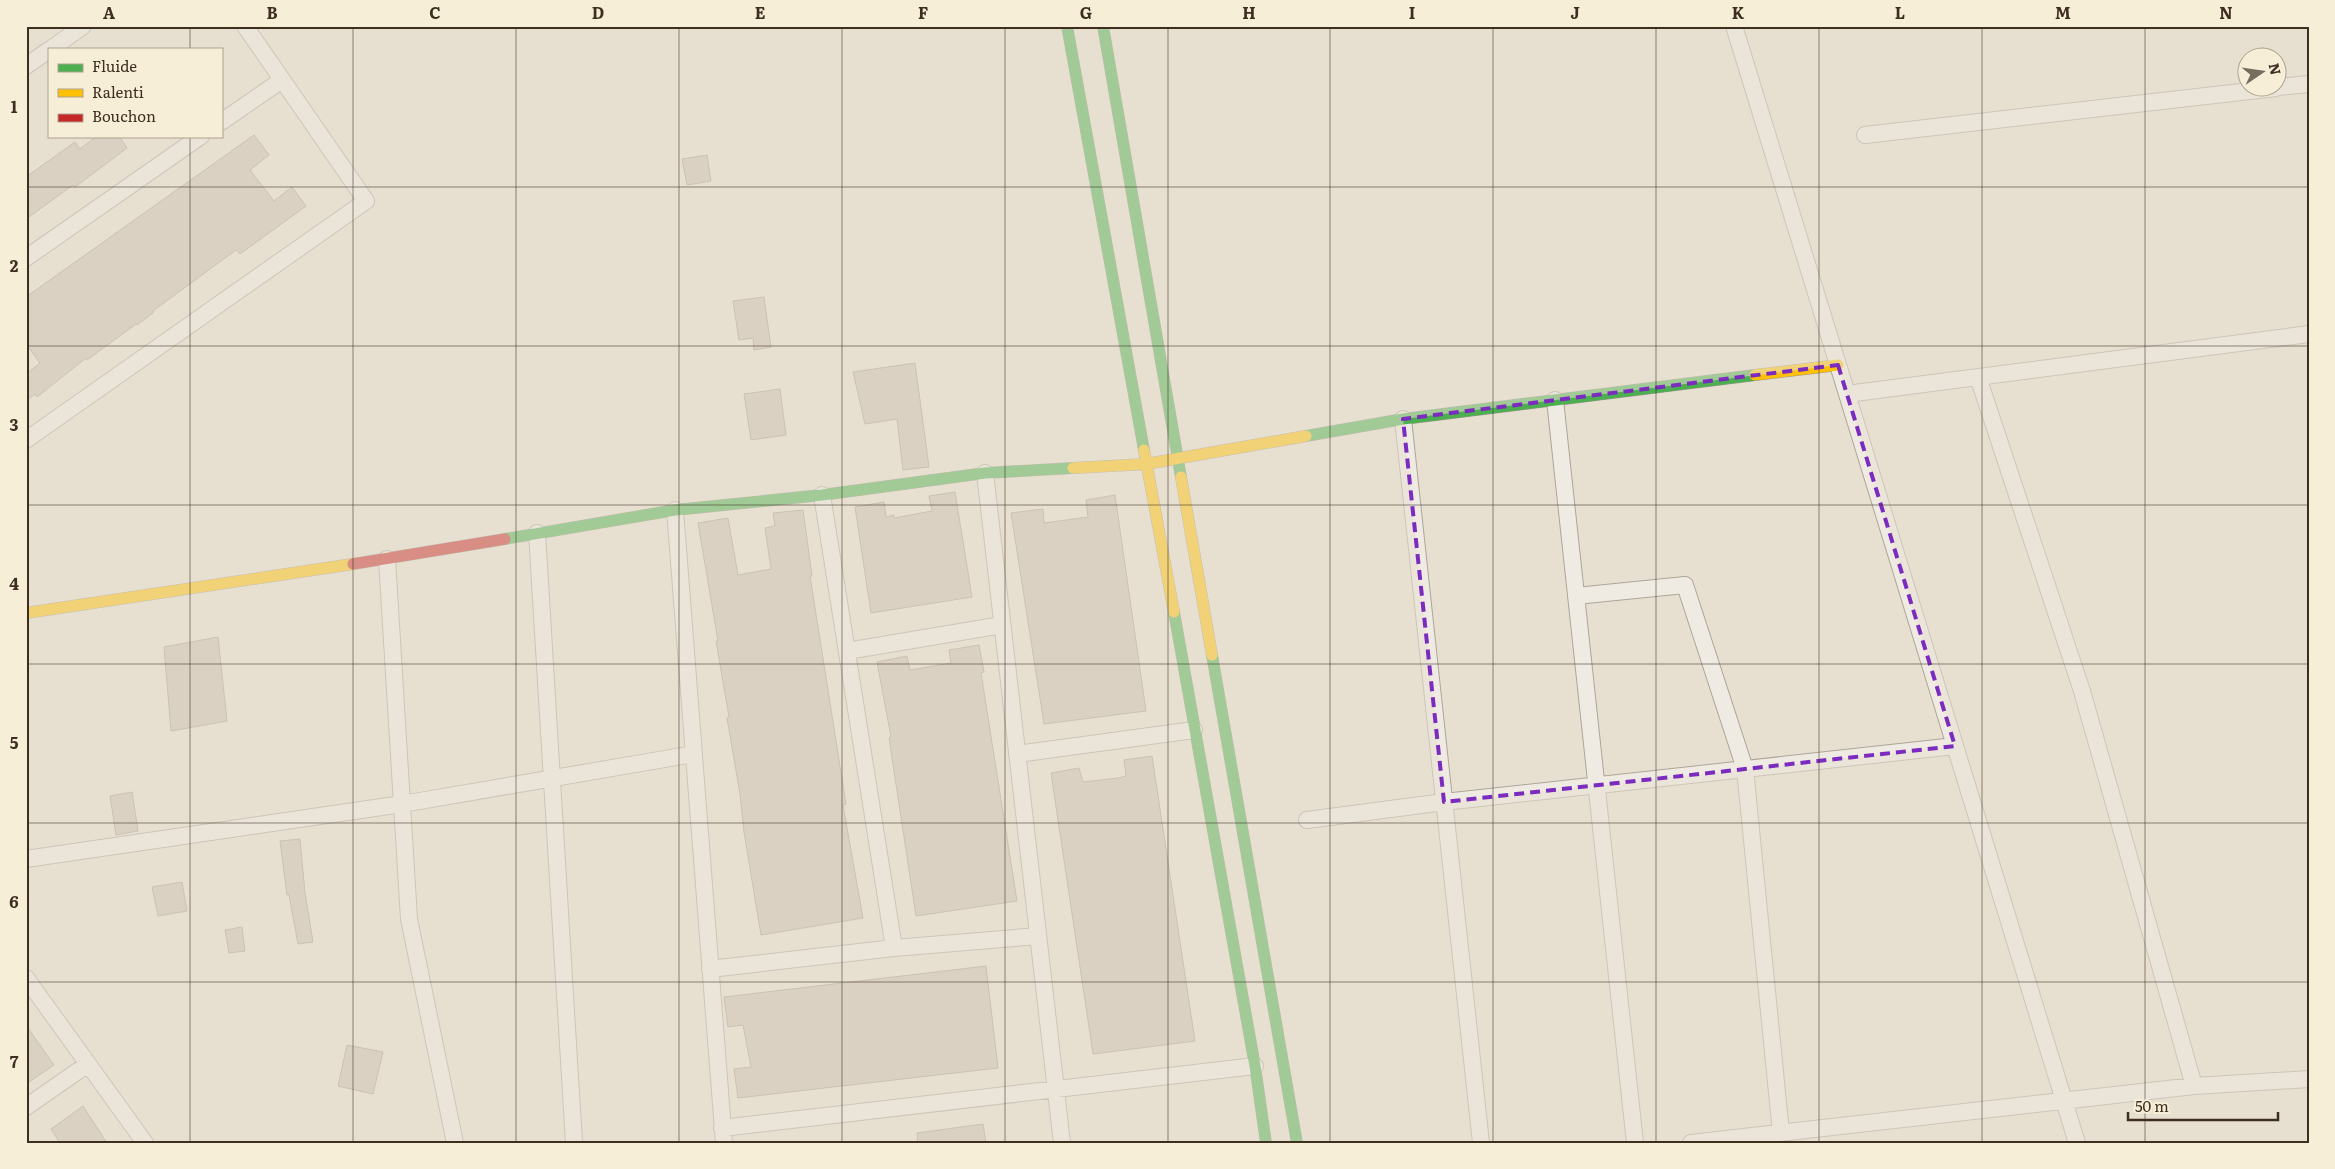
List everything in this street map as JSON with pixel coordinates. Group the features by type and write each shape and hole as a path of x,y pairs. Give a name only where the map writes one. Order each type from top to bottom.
{"street":[{"path":"51,48 83,26"},
{"path":"26,440 366,201 245,26"},
{"path":"1067,26 1255,1066 1266,1143"},
{"path":"1104,26 1297,1143"},
{"path":"1734,26 2077,1143"},
{"path":"26,66 48,50"},
{"path":"222,121 282,80"},
{"path":"2288,86 2309,84"},
{"path":"1865,135 2238,92"},
{"path":"26,258 198,138"},
{"path":"1847,394 2309,334"},
{"path":"26,612 388,559 675,510 985,474 1146,464 1403,419 1838,365"},
{"path":"1978,377 2082,691 2194,1086"},
{"path":"1555,400 1635,1143"},
{"path":"1403,419 1480,1143"},
{"path":"985,474 1062,1143"},
{"path":"822,494 894,948"},
{"path":"675,510 723,1135 1056,1089 1255,1066"},
{"path":"537,533 574,1143"},
{"path":"388,559 409,919 455,1143"},
{"path":"1576,596 1685,585 1745,768 1781,1132"},
{"path":"847,651 1002,625"},
{"path":"1017,754 1194,730"},
{"path":"1307,820 1444,802 1955,746"},
{"path":"26,858 402,804 694,754"},
{"path":"710,969 894,948 1038,936"},
{"path":"26,978 145,1143"},
{"path":"26,1107 88,1064"},
{"path":"1691,1143 2194,1086 2309,1079"}],"highlighted area":[{"path":"1838,365 1955,746 1444,802 1403,419"}],"building":[{"path":"254,135 269,155 250,170 274,201 292,187 306,206 240,254 236,250 137,325 87,360 86,358 37,397 35,394 26,401 26,374 40,363 26,344 26,297"},
{"path":"94,138 120,138 127,148 75,187 73,185 26,219 26,177 75,142 80,149"},
{"path":"707,155 711,181 687,185 682,159"},
{"path":"764,297 771,347 754,350 753,338 739,340 733,301"},
{"path":"915,363 929,467 903,470 897,419 865,424 853,372"},
{"path":"780,389 786,435 751,440 744,394"},
{"path":"955,492 972,597 871,613 855,507 884,502 886,517 894,515 894,518 932,511 929,496"},
{"path":"1115,495 1146,711 1044,724 1011,513 1043,509 1044,523 1088,517 1086,500"},
{"path":"803,510 812,576 810,576 846,804 843,805 863,918 761,935 727,718 729,717 716,641 718,641 698,523 728,518 738,575 771,569 765,528 775,526 773,513"},
{"path":"218,637 227,721 171,731 164,647"},
{"path":"979,645 984,672 981,673 1017,901 916,916 889,738 891,737 877,662 907,656 910,670 951,663 949,650"},
{"path":"1152,756 1195,1041 1093,1054 1051,773 1079,768 1083,782 1118,778 1126,776 1124,760"},
{"path":"132,792 138,831 116,835 110,796"},
{"path":"300,839 305,893 313,942 298,944 289,895 287,895 280,841"},
{"path":"182,882 187,911 158,916 152,887"},
{"path":"242,927 245,951 229,953 225,930"},
{"path":"986,966 998,1068 738,1098 734,1069 751,1067 743,1025 728,1027 724,997"},
{"path":"26,1025 54,1065 26,1084"},
{"path":"347,1045 383,1052 373,1094 338,1086"},
{"path":"83,1106 107,1143 60,1143 51,1129"},
{"path":"983,1124 986,1143 918,1143 917,1133"}],"traffic: fast":[{"path":"1067,26 1144,450"},
{"path":"1103,26 1181,477"},
{"path":"1306,436 1403,419 1755,375"},
{"path":"505,539 675,510 822,495 985,473 1073,468"},
{"path":"1174,612 1255,1066 1266,1143"},
{"path":"1212,655 1297,1143"}],"traffic: slow":[{"path":"1755,375 1838,365"},
{"path":"1073,468 1146,464 1306,436"},
{"path":"1144,450 1174,612"},
{"path":"1181,477 1212,655"},
{"path":"26,613 353,564"}],"traffic: jam":[{"path":"353,564 505,539"}]}
